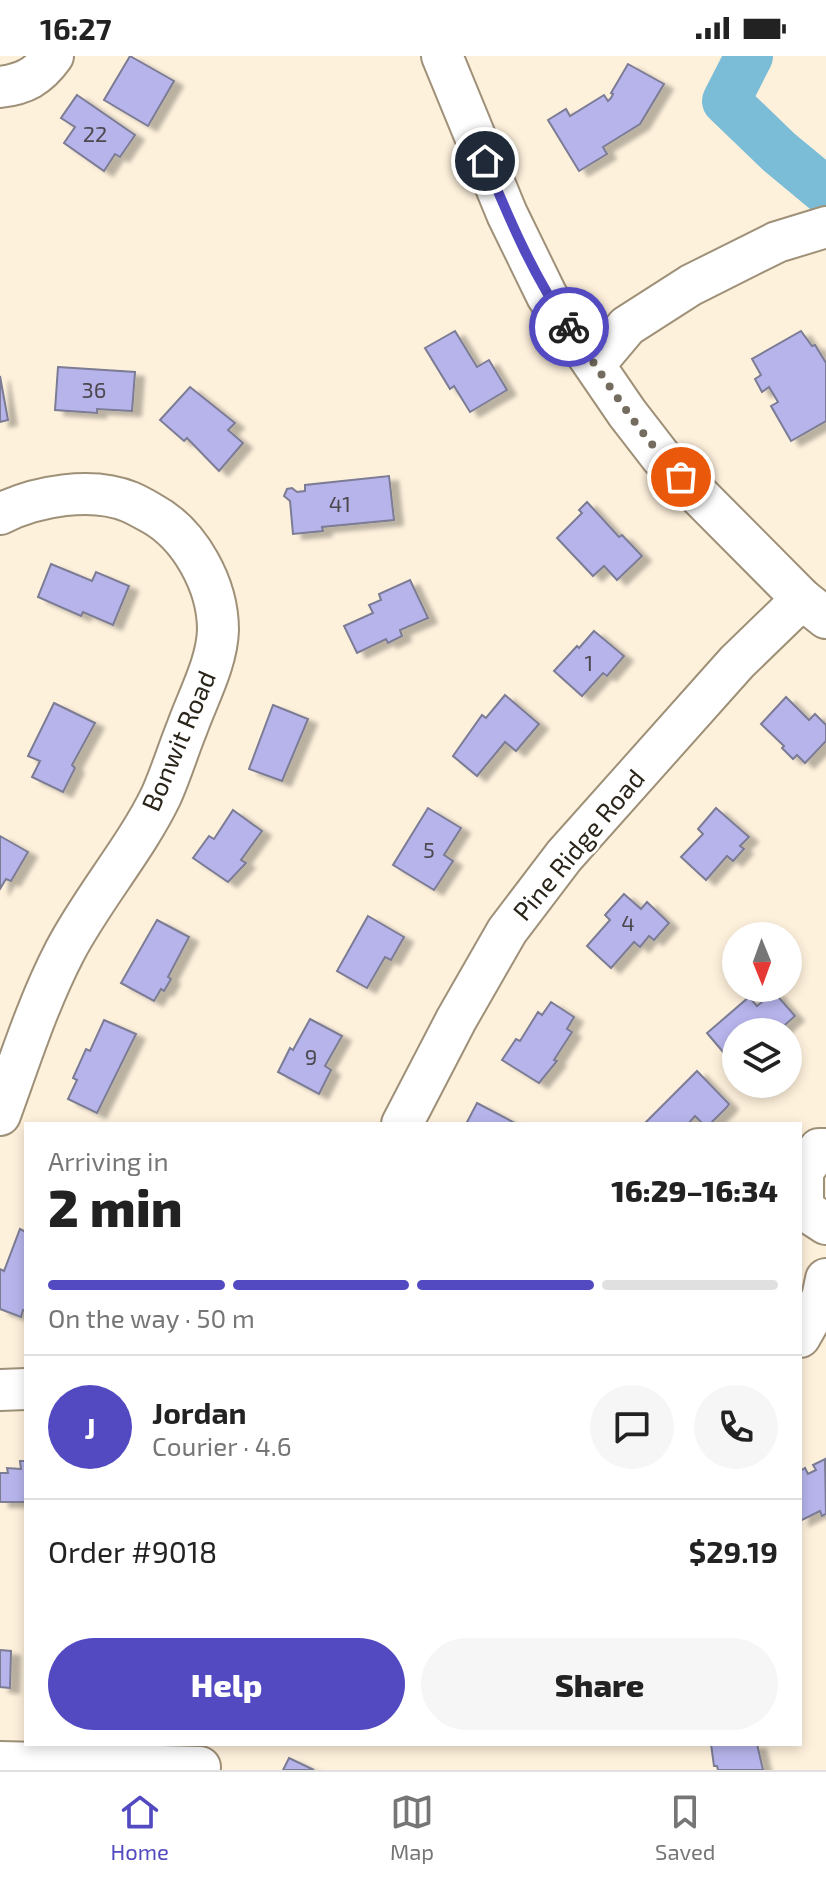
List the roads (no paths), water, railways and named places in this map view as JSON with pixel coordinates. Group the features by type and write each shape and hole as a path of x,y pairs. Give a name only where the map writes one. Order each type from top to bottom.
{"street":[{"path":"0,87 22,84 53,56"},
{"path":"442,56 507,214 547,296 661,457 814,609"},
{"path":"595,364 627,326 691,285 777,242 826,227"},
{"name":"Bonwit Road","path":"0,514 19,505 59,497 95,495 139,506 161,518 185,541 200,565 213,598 218,630 213,659 160,797 13,1039 0,1115"},
{"name":"Pine Ridge Road","path":"403,1122 507,931 564,856 737,662 814,609"},
{"path":"826,1149 819,1149 803,1171 803,1209 826,1224"},
{"path":"802,1333 822,1298 826,1279"},
{"path":"0,1390 24,1389"},
{"path":"0,1762 202,1760"}],"waterway":[{"path":"749,56 726,101 779,152 826,191"}]}
